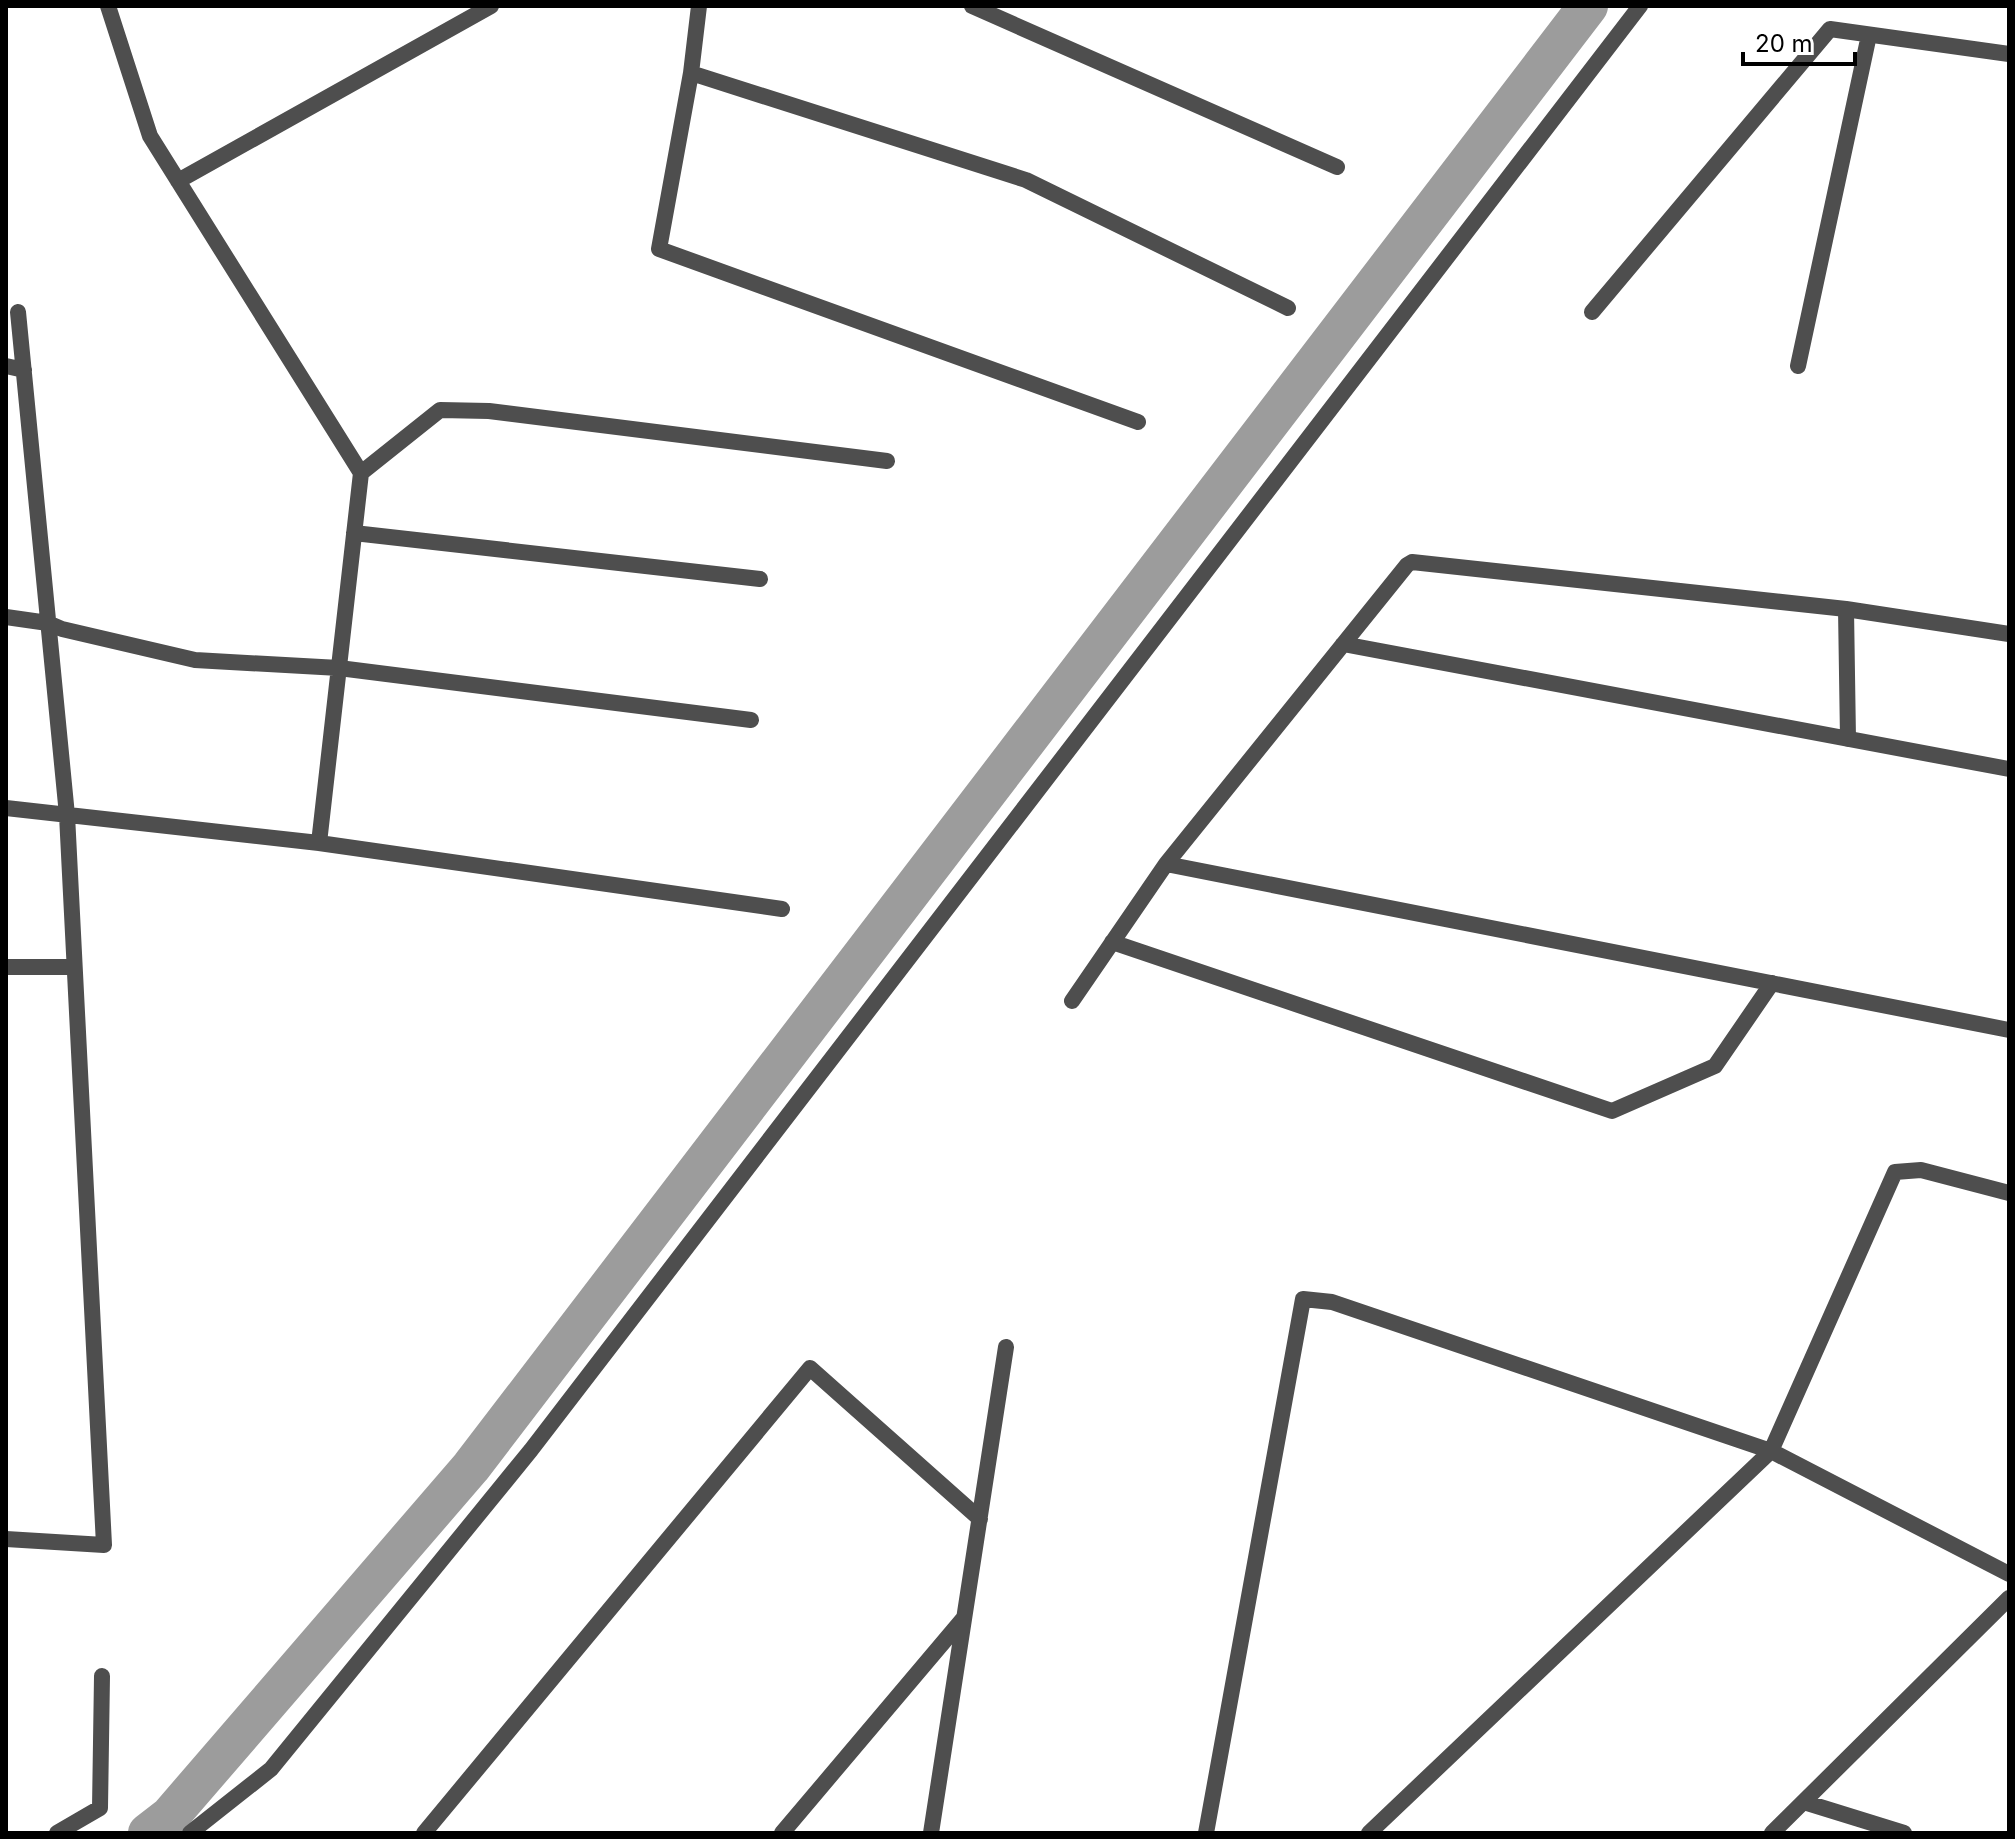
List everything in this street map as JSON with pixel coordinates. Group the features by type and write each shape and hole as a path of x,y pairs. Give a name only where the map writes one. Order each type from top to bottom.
{"street":[{"path":"108,6 150,136 361,473 319,843"},
{"path":"178,181 491,6"},
{"path":"699,6 691,73 659,249 1138,422"},
{"path":"972,6 1337,167"},
{"path":"190,1833 271,1769 531,1450 1640,6"},
{"path":"1592,312 1830,29 2009,54"},
{"path":"1798,366 1869,35"},
{"path":"691,73 1026,180 1288,308"},
{"path":"6,1539 104,1545 67,815 18,312"},
{"path":"6,366 24,370"},
{"path":"361,473 440,410 489,411 887,461"},
{"path":"354,533 760,579"},
{"path":"1072,1001 1166,864 1407,565 1416,562 1846,609 2009,634"},
{"path":"1846,609 1848,739"},
{"path":"6,617 48,623 62,629 195,660 339,668 751,720"},
{"path":"1343,644 2009,769"},
{"path":"6,808 319,843 782,909"},
{"path":"1166,864 2009,1030"},
{"path":"1112,942 1612,1111 1715,1066 1772,983"},
{"path":"6,967 74,967"},
{"path":"1369,1833 1771,1451 1895,1172 1921,1170 2009,1193"},
{"path":"1206,1833 1303,1299 1332,1302 1771,1451 2009,1574"},
{"path":"931,1833 1006,1347"},
{"path":"424,1833 810,1368 980,1519"},
{"path":"1772,1833 2009,1598"},
{"path":"782,1833 964,1618"},
{"path":"57,1833 100,1808 102,1676"},
{"path":"1804,1802 1904,1833"}],"waterway":[{"path":"148,1833 170,1816 471,1467 1588,6"}]}
